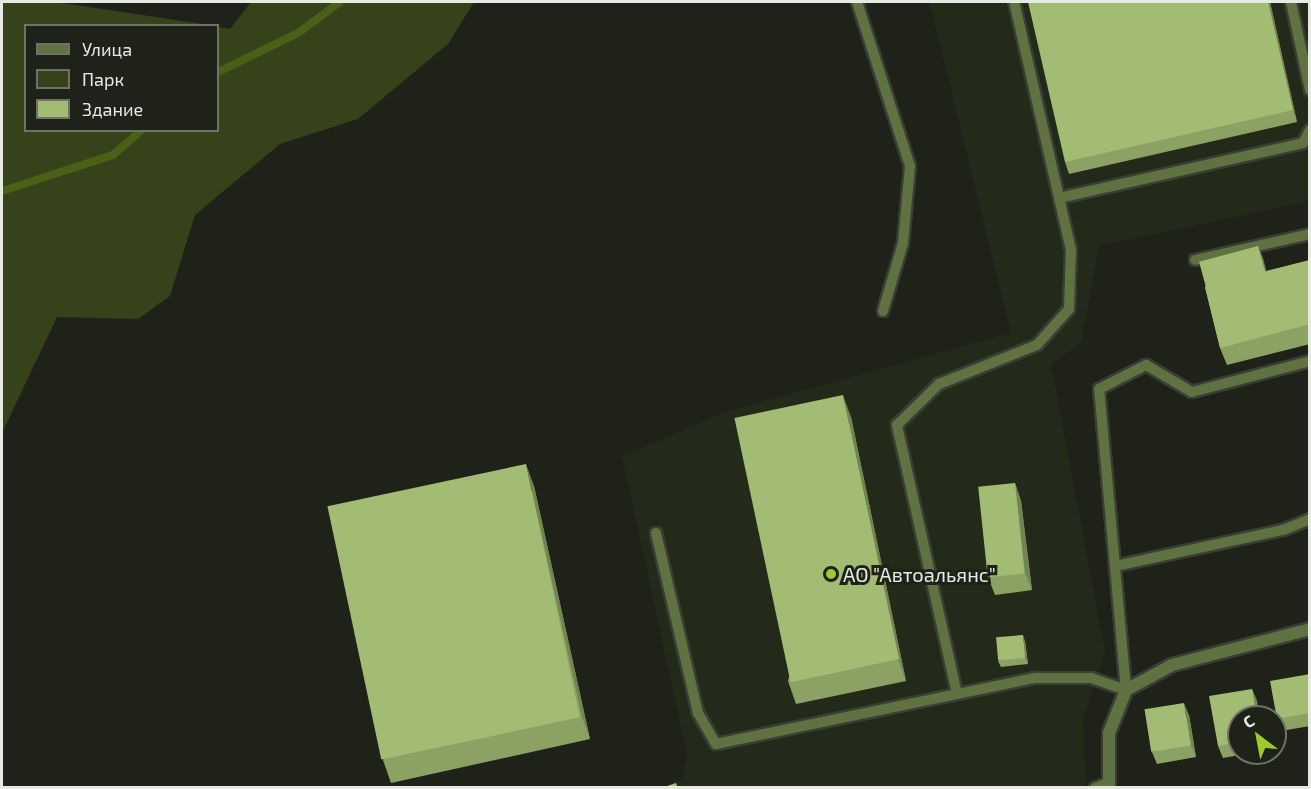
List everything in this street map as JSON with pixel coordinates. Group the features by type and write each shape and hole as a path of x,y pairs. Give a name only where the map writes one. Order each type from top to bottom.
{"street":[{"path":"1109,785 1109,733 1126,690 1172,665 1310,629"}],"lane":[{"path":"857,2 909,166 903,243 884,311"},
{"path":"957,694 897,425 939,384 1037,345 1069,309 1071,250 1014,2"},
{"path":"1291,2 1310,90"},
{"path":"1059,198 1303,143 1310,130"},
{"path":"1195,260 1310,234"},
{"path":"656,533 698,713 716,744 1036,678 1091,678 1126,690 1099,389 1146,365 1192,392 1310,361"},
{"path":"1114,566 1283,530 1310,519"},
{"path":"1095,788 1109,785"}],"shaded area":[{"path":"929,2 1309,2 1309,201 1099,246 1081,344 1051,363 1105,652 1083,720 1086,787 674,787 673,782 682,781 687,755 622,456 725,412 1011,333"}],"green space":[{"path":"2,2 56,2 202,24 24,24 24,132 219,132 219,27 230,29 251,2 474,2 448,44 358,119 280,144 195,215 170,296 138,319 57,317 2,433"}],"building":[{"path":"1028,2 1268,2 1293,110 1065,162"},
{"path":"1258,246 1265,272 1206,288 1199,262"},
{"path":"1310,260 1310,324 1220,348 1205,287"},
{"path":"843,395 899,659 791,682 734,418"},
{"path":"526,464 580,717 381,760 327,506"},
{"path":"1015,483 1025,574 988,577 978,487"},
{"path":"1023,635 1025,658 998,660 996,637"},
{"path":"1310,674 1310,713 1287,717 1287,705 1274,705 1270,681"},
{"path":"1252,689 1255,705 1227,705 1227,744 1218,746 1209,696"},
{"path":"1184,703 1191,745 1151,752 1144,709"},
{"path":"676,783 678,788 661,788"}],"waterway":[{"path":"219,72 298,33 340,2"},
{"path":"2,191 113,155 140,132"}],"place":[{"name":"АО \"Автоальянс\"","path":"831,574"}]}
